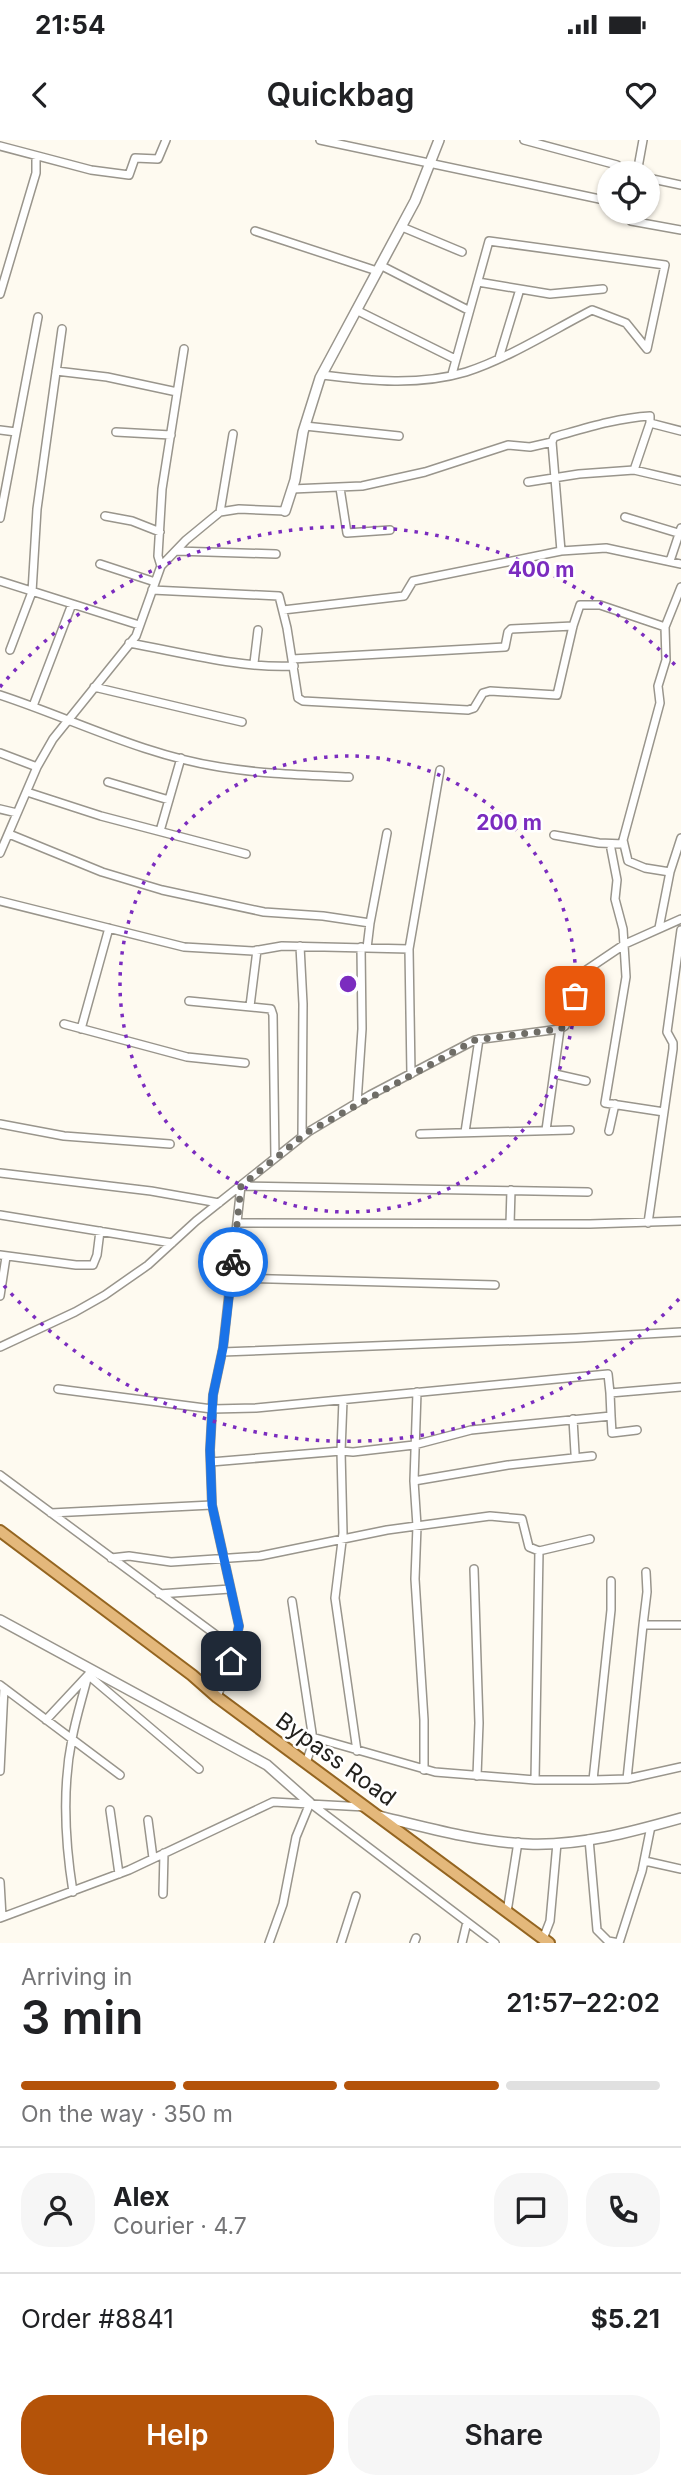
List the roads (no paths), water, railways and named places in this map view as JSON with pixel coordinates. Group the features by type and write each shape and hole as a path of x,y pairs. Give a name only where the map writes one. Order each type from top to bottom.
{"main road":[{"name":"Bypass Road","path":"0,1531 192,1675 217,1697 546,1941"}],"street":[{"path":"0,146 92,170 129,175 135,158 158,159 166,140"},
{"path":"320,140 597,199"},
{"path":"0,853 37,767 53,739 136,636 161,566 220,512 239,509 285,511 305,426 322,374 415,201 439,140"},
{"path":"524,140 602,161"},
{"path":"639,161 643,140"},
{"path":"0,294 36,173 36,156"},
{"path":"660,181 681,185"},
{"path":"648,224 681,230"},
{"path":"402,227 462,251"},
{"path":"255,232 378,268 468,310"},
{"path":"322,374 371,381 408,381 465,372 499,358 592,310 626,323 647,349 665,265 489,241 452,374"},
{"path":"478,282 550,294 603,289"},
{"path":"499,358 520,289"},
{"path":"356,310 455,359"},
{"path":"0,518 38,317"},
{"path":"10,650 32,592 37,509 62,329"},
{"path":"161,566 158,556 162,489 184,349"},
{"path":"56,371 107,377 177,392"},
{"path":"561,551 554,478 554,437 627,417 650,416 634,470"},
{"path":"650,423 681,431"},
{"path":"305,426 399,436"},
{"path":"0,430 16,432"},
{"path":"116,432 171,435"},
{"path":"220,512 233,434"},
{"path":"292,489 362,486 425,472 508,445 530,447 552,442"},
{"path":"528,482 634,470 681,481"},
{"path":"340,488 347,533 390,530"},
{"path":"105,516 132,521 160,531"},
{"path":"625,517 680,531 670,561"},
{"path":"283,610 404,596 413,581 561,551 607,548 681,564"},
{"path":"176,551 276,554"},
{"path":"100,564 153,586 279,596 298,698 303,701 468,710 474,708 483,693 490,691 557,695 578,607 584,604 600,605 665,627"},
{"path":"0,581 139,625"},
{"path":"670,872 645,868 628,860 624,844 660,703 658,686 666,660 665,627 681,587"},
{"path":"33,706 72,604"},
{"path":"670,615 681,619"},
{"path":"129,643 254,663 293,662 505,647 511,628 573,626"},
{"path":"254,663 258,631"},
{"path":"94,687 242,722"},
{"path":"0,695 125,742 219,767 349,777"},
{"path":"0,752 37,767"},
{"path":"160,831 181,758"},
{"path":"411,1074 409,950 440,770"},
{"path":"108,782 169,800"},
{"path":"27,792 102,816 246,854"},
{"path":"0,808 18,813"},
{"path":"357,1103 364,948 387,833"},
{"path":"9,834 102,872 162,890 252,911 323,916 370,923"},
{"path":"554,835 599,843 624,844"},
{"path":"659,928 670,872 681,838"},
{"path":"611,849 617,880 615,899 625,944 626,978 605,1103 664,1112"},
{"path":"0,901 184,947 257,950 300,946 409,950"},
{"path":"0,1347 105,1295 148,1265 172,1242 302,1136 357,1103 479,1039 560,1029 565,1026 582,973 625,944 681,919"},
{"path":"81,1029 109,928"},
{"path":"648,1223 673,1049 667,1032 681,930"},
{"path":"300,946 303,1004 302,1136"},
{"path":"250,1006 257,950"},
{"path":"189,1001 271,1009 275,1158"},
{"path":"64,1024 187,1057 245,1063"},
{"path":"546,1130 560,1029"},
{"path":"465,1132 479,1039"},
{"path":"555,1074 586,1081"},
{"path":"609,1131 615,1104"},
{"path":"0,1125 64,1136 170,1144"},
{"path":"419,1133 570,1130"},
{"path":"0,1173 151,1191 219,1203"},
{"path":"241,1186 587,1192"},
{"path":"217,1697 239,1626 212,1505 211,1462 212,1409 222,1352 241,1186"},
{"path":"510,1224 512,1190"},
{"path":"0,1215 172,1242"},
{"path":"238,1223 510,1224 681,1221"},
{"path":"0,1296 3,1256 93,1265 100,1231"},
{"path":"231,1278 495,1285"},
{"path":"222,1352 681,1332"},
{"path":"58,1389 212,1409 256,1408 608,1374 612,1433 637,1430"},
{"path":"610,1393 681,1387"},
{"path":"417,1392 415,1579 424,1720 424,1770"},
{"path":"342,1401 343,1538 335,1598 357,1751"},
{"path":"211,1462 415,1445 471,1430 611,1416"},
{"path":"573,1419 575,1453"},
{"path":"414,1481 508,1465 592,1456"},
{"path":"0,1475 234,1649"},
{"path":"50,1513 212,1505"},
{"path":"111,1558 128,1556 171,1562 260,1556 343,1538 490,1516 522,1519 528,1547 539,1551 590,1539"},
{"path":"535,1780 539,1551"},
{"path":"474,1569 479,1723 477,1776"},
{"path":"627,1779 647,1592 646,1572"},
{"path":"593,1780 611,1610 611,1581"},
{"path":"159,1594 230,1589"},
{"path":"292,1601 312,1737 306,1763"},
{"path":"0,1620 90,1673 267,1765 310,1803 495,1943"},
{"path":"643,1625 681,1625"},
{"path":"46,1720 90,1673"},
{"path":"73,1892 67,1856 66,1801 71,1740 90,1673"},
{"path":"90,1673 199,1769"},
{"path":"2,1687 120,1775"},
{"path":"0,1771 2,1687"},
{"path":"312,1737 424,1770 477,1776 535,1780 627,1779 681,1767"},
{"path":"0,1882 1,1917 118,1874 273,1802 366,1807"},
{"path":"269,1943 283,1904 296,1837 310,1803"},
{"path":"110,1810 118,1874"},
{"path":"378,1816 445,1832 519,1842 557,1843 619,1835 681,1818"},
{"path":"148,1820 153,1858"},
{"path":"589,1839 597,1930 608,1941 619,1943 645,1861 651,1826"},
{"path":"507,1912 519,1842"},
{"path":"546,1941 557,1843"},
{"path":"163,1894 164,1853"},
{"path":"645,1861 681,1869"},
{"path":"341,1943 356,1896"},
{"path":"462,1943 467,1922"}]}
